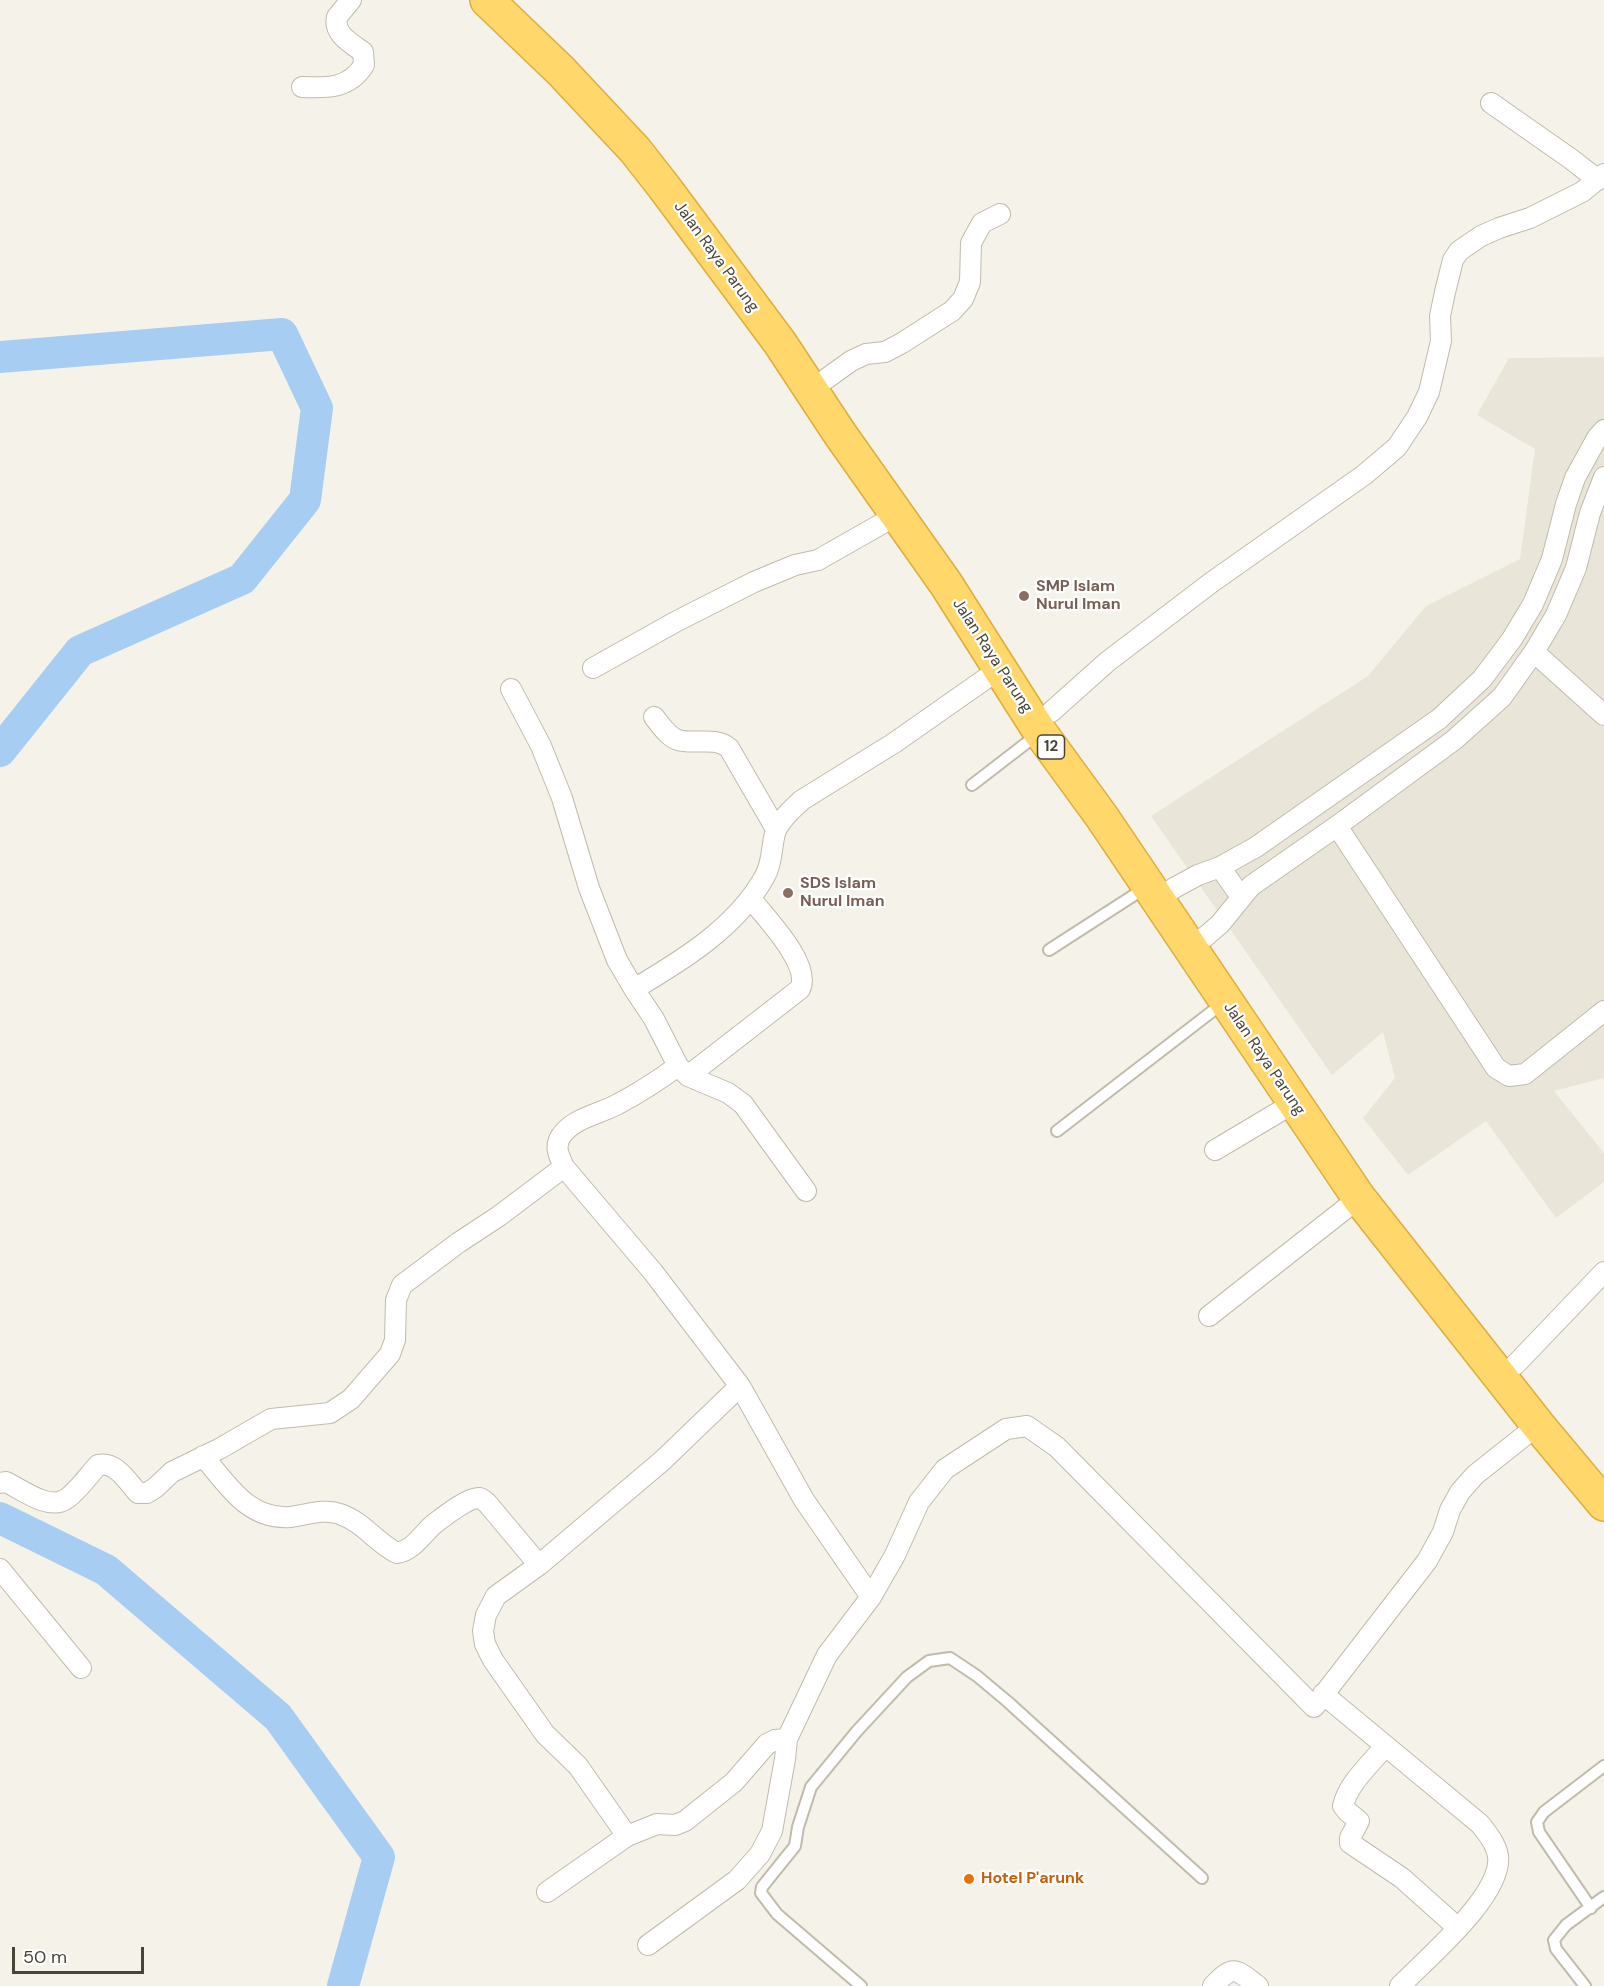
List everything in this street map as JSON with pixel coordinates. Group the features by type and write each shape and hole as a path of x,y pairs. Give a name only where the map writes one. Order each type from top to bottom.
{"highway":[{"name":"Jalan Raya Parung","path":"487,0 561,71 635,150 664,187 875,468 1159,891 1515,1365 1604,1475"},
{"name":"Jalan Raya Parung","path":"515,0 608,96 672,168 767,292 826,379 875,468 897,514 1001,668 1046,722"},
{"name":"Jalan Raya Parung","path":"1198,942 1225,1002 1359,1198 1538,1425 1604,1504"}],"street":[{"path":"302,87 333,87 351,78 364,64 363,52 340,35 337,28 337,17 351,0"},
{"path":"1046,722 1116,656 1212,582 1364,475 1398,447 1417,417 1429,392 1441,341 1440,316 1445,292 1453,260 1459,251 1482,236 1530,218 1582,192 1601,177 1571,159 1491,103"},
{"path":"826,379 851,361 866,354 885,352 902,344 952,312 963,299 970,282 971,243 982,224 1000,214"},
{"path":"1159,891 1220,867 1256,847 1439,719 1482,679 1512,639 1533,604 1552,559 1575,478 1597,438 1604,430"},
{"path":"1198,942 1220,924 1251,886 1454,740 1502,697 1534,652 1556,615 1597,516 1603,482 1575,478"},
{"path":"593,668 677,621 754,582 795,565 818,560 897,514"},
{"path":"1534,652 1604,715"},
{"path":"634,989 705,943 751,900 771,863 776,829 802,800 894,743 1001,668"},
{"path":"1482,679 1502,697"},
{"path":"511,690 541,746 562,798 583,870 617,960 634,989 683,1071 728,1093 743,1104 806,1191"},
{"path":"654,717 668,734 677,740 721,743 729,748 776,829"},
{"path":"1337,826 1496,1068 1509,1076 1525,1074 1604,1011"},
{"path":"1256,847 1272,871"},
{"path":"1220,867 1241,897"},
{"path":"751,900 787,944 799,967 803,984 800,990 683,1071 577,1122 560,1137 557,1151 564,1167 645,1263 740,1386 804,1500 871,1597"},
{"path":"1215,1150 1294,1103"},
{"path":"0,1483 6,1482 47,1502 57,1503 67,1499 98,1465 106,1463 114,1466 138,1493 147,1493 172,1472 271,1419 330,1413 351,1399 390,1354 395,1340 396,1300 402,1285 564,1167"},
{"path":"1209,1316 1359,1198"},
{"path":"1515,1365 1604,1272"},
{"path":"627,1836 578,1766 545,1734 498,1668 485,1644 483,1631 486,1615 496,1596 539,1565 662,1461 740,1386"},
{"path":"648,1944 737,1880 760,1854 772,1831 786,1759 787,1739 827,1655 871,1597 895,1555 920,1502 945,1469 1006,1429 1027,1426 1057,1447 1314,1707 1427,1561 1443,1532 1450,1510 1460,1492 1475,1475 1538,1425"},
{"path":"203,1456 235,1493 259,1513 274,1517 326,1511 339,1513 364,1527 398,1553 412,1546 433,1525 464,1503 472,1498 480,1498 487,1503 539,1565"},
{"path":"0,1569 81,1668"},
{"path":"1323,1694 1480,1824 1492,1840 1498,1858 1496,1874 1477,1908 1400,1986"},
{"path":"547,1892 627,1836 657,1824 675,1825 685,1821 734,1782 767,1744 775,1740 787,1739"},
{"path":"1385,1746 1355,1782 1345,1799 1343,1806 1359,1821 1350,1838 1350,1843 1402,1878 1458,1928"},
{"path":"1213,1986 1223,1974 1233,1971 1258,1986"}],"lane":[{"path":"972,785 1046,722"},
{"path":"1049,950 1159,891"},
{"path":"1057,1131 1225,1002"},
{"path":"861,1986 777,1914 760,1893 762,1887 795,1846 798,1827 811,1787 857,1731 907,1677 929,1661 950,1658 977,1676 1202,1878"},
{"path":"1591,1908 1539,1832 1537,1822 1544,1812 1604,1766"},
{"path":"1585,1986 1556,1949 1554,1940 1566,1925 1604,1897"}],"shaded area":[{"path":"1604,357 1604,1078 1554,1091 1604,1153 1604,1182 1556,1218 1486,1121 1408,1175 1363,1118 1395,1078 1383,1032 1332,1075 1151,816 1368,676 1426,606 1520,559 1535,449 1477,415 1509,358"}],"waterway":[{"path":"0,357 282,334 317,408 305,500 242,579 80,651 0,751"},
{"path":"0,1518 106,1570 278,1717 379,1857 343,1986"}],"place":[{"name":"SMP Islam Nurul Iman","path":"1024,596"},
{"name":"SDS Islam Nurul Iman","path":"788,893"},
{"name":"Hotel P'arunk","path":"969,1879"}]}
